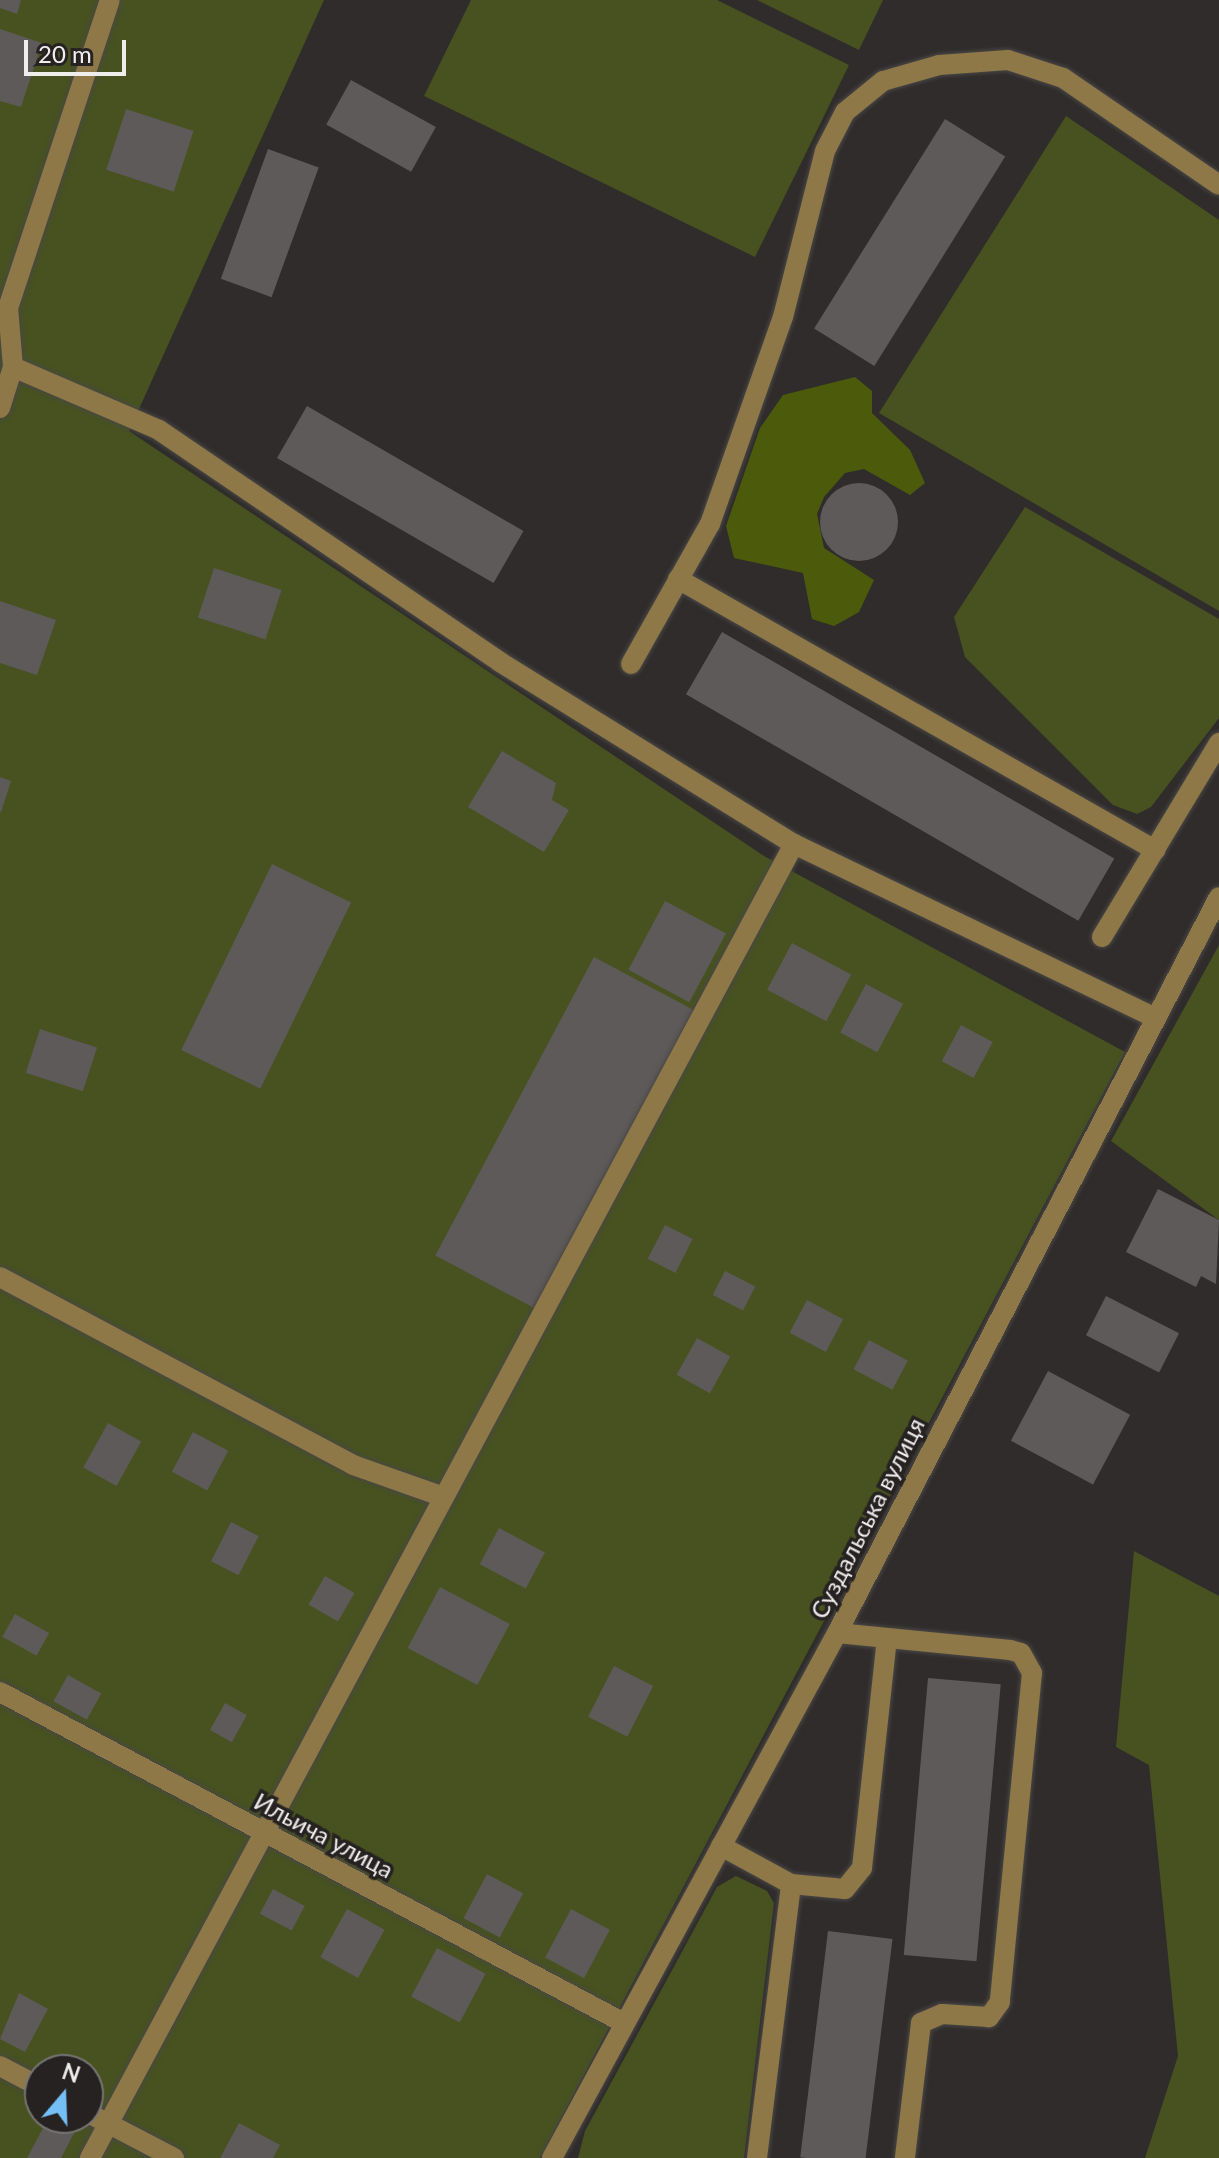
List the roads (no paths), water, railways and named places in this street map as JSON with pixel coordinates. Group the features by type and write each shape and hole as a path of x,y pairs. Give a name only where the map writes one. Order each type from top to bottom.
{"street":[{"path":"0,408 13,367 8,308 110,0"},
{"path":"631,664 710,524 783,317 825,151 845,112 883,81 939,65 1008,60 1063,78 1219,185"},
{"path":"13,367 159,430 500,662 794,844 1154,1017"},
{"path":"678,579 1155,850"},
{"path":"1102,937 1219,743"},
{"path":"90,2158 794,844"},
{"name":"Суздальська вулиця","path":"552,2158 837,1633 1154,1017 1219,897"},
{"path":"0,1277 353,1465 444,1497"},
{"path":"837,1633 1010,1650 1021,1653 1032,1673 1000,2002 989,2017 942,2014 921,2023 905,2158"},
{"path":"721,1846 791,1884 845,1889 862,1868 887,1638"},
{"name":"Ильича улица","path":"0,1692 624,2023"},
{"path":"757,2158 791,1884"},
{"path":"0,2066 24,2079"},
{"path":"104,2122 174,2158"}]}
